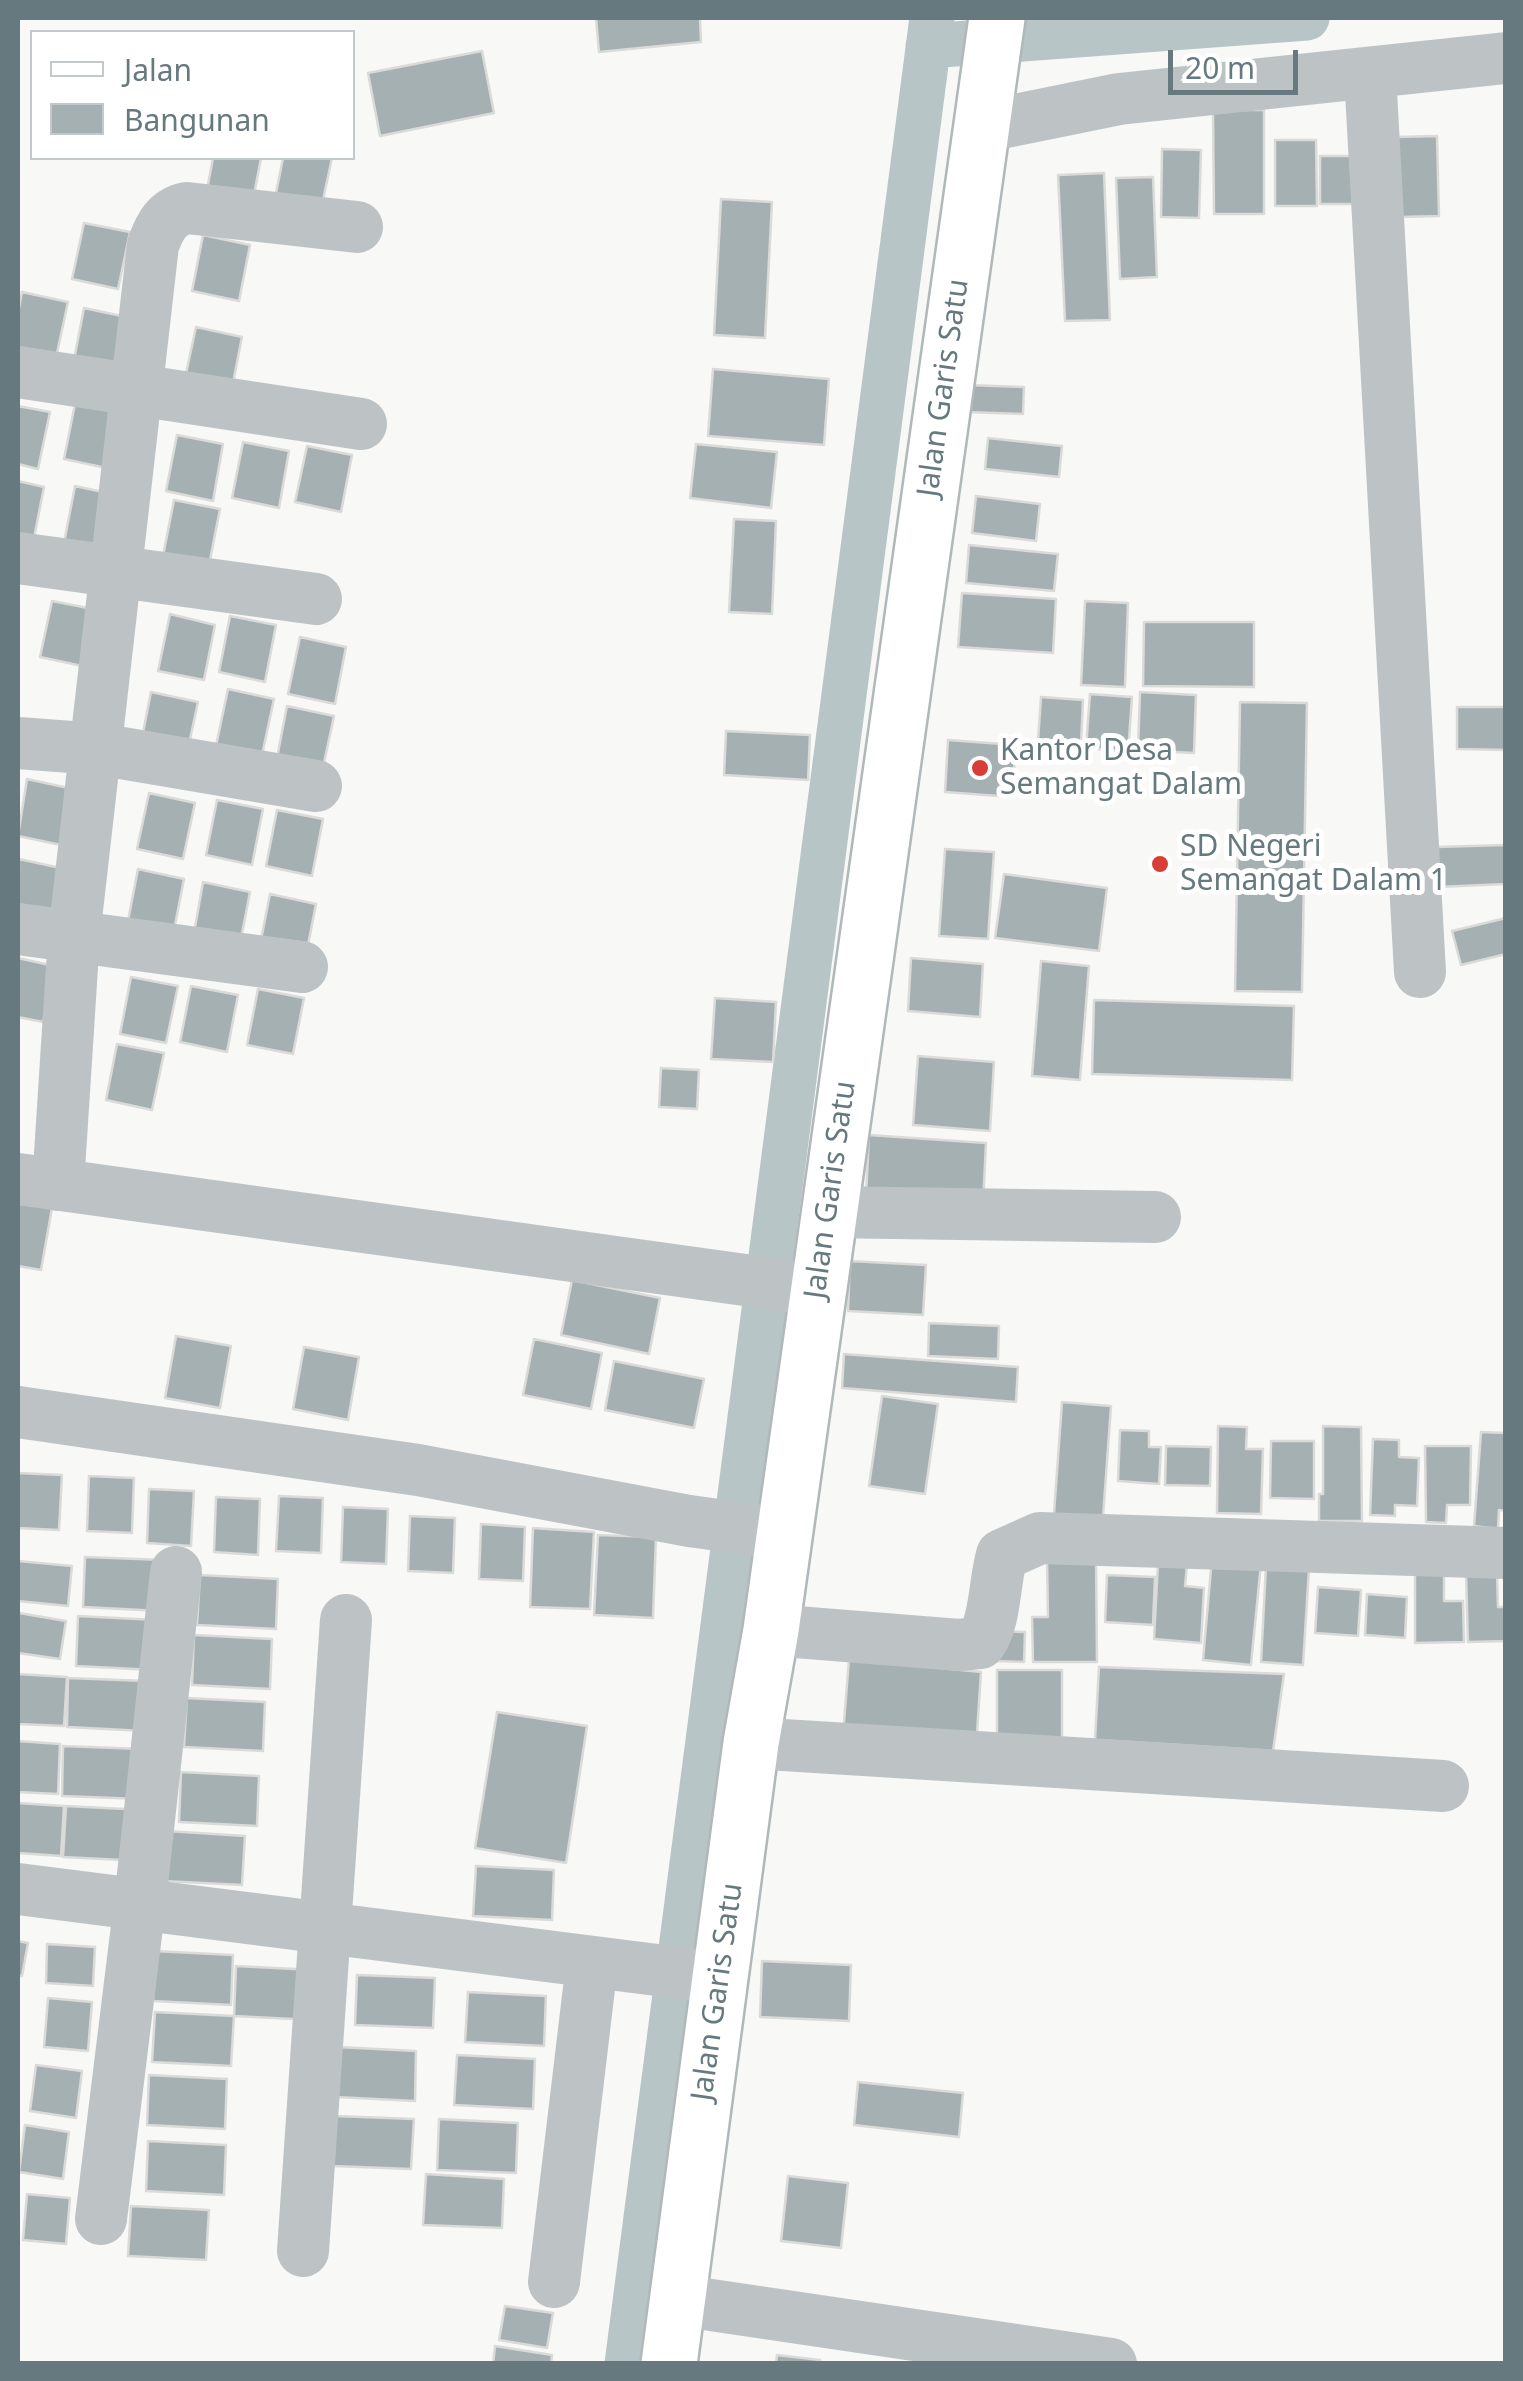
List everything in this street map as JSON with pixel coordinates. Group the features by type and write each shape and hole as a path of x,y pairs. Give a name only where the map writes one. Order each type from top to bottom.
{"street":[{"name":"Jalan Garis Satu","path":"669,2364 707,1976 771,1630 770,1532 804,1287 828,1212 997,18"},
{"path":"983,116 1506,58"},
{"path":"1370,74 1420,972"},
{"path":"357,227 187,208 174,210 158,230 153,245 74,936 39,1111 38,1182 804,1287"},
{"path":"18,372 361,424"},
{"path":"18,558 316,598"},
{"path":"18,742 98,749 316,786"},
{"path":"18,929 302,967"},
{"path":"828,1212 1155,1217"},
{"path":"18,1412 418,1470 690,1521 770,1532"},
{"path":"771,1630 958,1646 980,1643 988,1632 1002,1555 1040,1538 1506,1553"},
{"path":"101,2219 176,1572"},
{"path":"303,2250 346,1620"},
{"path":"751,1742 1442,1786"},
{"path":"18,1889 707,1976"},
{"path":"554,2282 610,1965"},
{"path":"677,2300 1111,2364"}],"building":[{"path":"596,18 700,18 701,42 599,52"},
{"path":"482,51 494,113 380,136 368,73"},
{"path":"1213,110 1264,110 1264,214 1214,214"},
{"path":"1437,136 1439,216 1400,217 1397,137"},
{"path":"1275,140 1316,140 1317,206 1275,206"},
{"path":"1162,149 1201,150 1199,218 1161,217"},
{"path":"1320,156 1366,156 1367,204 1320,204"},
{"path":"213,160 261,160 252,205 206,195"},
{"path":"283,160 332,160 320,214 274,203"},
{"path":"1104,173 1110,320 1065,321 1058,175"},
{"path":"1153,177 1157,277 1120,279 1116,178"},
{"path":"721,199 772,202 765,338 714,335"},
{"path":"84,223 130,232 118,289 72,279"},
{"path":"203,235 250,245 239,301 192,291"},
{"path":"22,292 68,302 56,358 18,350"},
{"path":"84,308 131,318 119,375 73,365"},
{"path":"196,327 242,337 231,393 184,383"},
{"path":"713,369 829,379 824,445 708,436"},
{"path":"967,385 1024,387 1023,414 966,412"},
{"path":"75,404 122,413 111,469 64,459"},
{"path":"18,406 50,412 38,469 18,464"},
{"path":"177,435 223,444 213,501 166,491"},
{"path":"988,438 1062,446 1059,477 985,469"},
{"path":"243,442 289,451 279,508 232,498"},
{"path":"696,444 777,452 771,508 690,498"},
{"path":"307,446 352,455 341,512 295,502"},
{"path":"18,481 44,487 33,543 18,540"},
{"path":"75,486 121,496 110,552 64,543"},
{"path":"976,496 1040,504 1036,541 972,533"},
{"path":"174,500 220,509 209,565 163,556"},
{"path":"734,519 776,521 772,614 729,612"},
{"path":"969,545 1058,554 1054,591 966,583"},
{"path":"962,593 1056,599 1053,653 958,647"},
{"path":"52,601 98,610 87,667 40,657"},
{"path":"1085,601 1128,603 1125,687 1081,685"},
{"path":"170,614 215,625 204,680 158,671"},
{"path":"230,616 276,625 265,682 219,672"},
{"path":"1144,622 1254,622 1254,687 1143,686"},
{"path":"300,637 346,647 335,704 288,694"},
{"path":"228,689 274,699 262,755 216,746"},
{"path":"151,692 198,702 186,758 140,748"},
{"path":"1140,692 1196,695 1194,753 1138,750"},
{"path":"1090,694 1132,697 1128,752 1086,748"},
{"path":"1041,697 1083,700 1081,744 1038,741"},
{"path":"1240,702 1307,703 1302,992 1235,991"},
{"path":"287,706 334,716 322,772 276,763"},
{"path":"1457,707 1506,707 1506,750 1457,749"},
{"path":"726,731 810,735 808,780 724,775"},
{"name":"Kantor Desa Semangat Dalam","path":"948,740 1016,745 1012,797 945,792"},
{"path":"27,779 73,789 61,845 18,836"},
{"path":"149,793 195,803 183,859 137,849"},
{"path":"217,800 263,809 252,865 206,855"},
{"path":"277,810 323,819 312,876 266,866"},
{"path":"1506,845 1506,884 1437,887 1436,847"},
{"path":"945,849 994,852 988,939 939,936"},
{"path":"19,859 65,869 54,925 18,917"},
{"path":"138,869 184,879 173,935 127,926"},
{"path":"1004,874 1107,888 1099,951 995,938"},
{"path":"203,882 250,892 239,949 193,939"},
{"path":"270,894 316,904 305,960 259,950"},
{"path":"1506,918 1506,954 1461,965 1452,931"},
{"path":"18,958 54,966 43,1022 18,1017"},
{"path":"911,958 983,964 980,1017 908,1011"},
{"path":"1041,961 1089,966 1080,1080 1032,1076"},
{"path":"131,977 178,986 166,1043 120,1034"},
{"path":"191,986 238,995 227,1052 180,1042"},
{"path":"258,989 304,998 293,1054 247,1045"},
{"path":"715,998 776,1002 773,1062 711,1059"},
{"path":"1094,1000 1294,1006 1292,1080 1092,1074"},
{"path":"117,1044 164,1053 152,1110 106,1100"},
{"path":"918,1056 994,1062 990,1131 913,1125"},
{"path":"661,1068 699,1070 697,1109 659,1107"},
{"path":"869,1135 986,1143 983,1204 866,1196"},
{"path":"18,1201 52,1208 41,1270 18,1266"},
{"path":"850,1261 926,1265 923,1315 848,1311"},
{"path":"572,1280 660,1298 649,1354 561,1335"},
{"path":"929,1323 999,1326 998,1359 928,1356"},
{"path":"176,1336 231,1346 220,1408 165,1398"},
{"path":"534,1339 602,1353 591,1409 523,1395"},
{"path":"304,1347 359,1357 348,1420 293,1409"},
{"path":"844,1354 1018,1367 1016,1402 842,1388"},
{"path":"614,1361 704,1379 694,1428 605,1410"},
{"path":"882,1396 938,1404 925,1494 869,1486"},
{"path":"1062,1402 1111,1406 1102,1531 1053,1527"},
{"path":"1218,1426 1247,1427 1246,1449 1263,1449 1261,1514 1217,1513"},
{"path":"1323,1426 1361,1427 1362,1521 1319,1521"},
{"path":"1120,1430 1149,1431 1149,1447 1161,1447 1159,1484 1118,1481"},
{"path":"1481,1432 1506,1433 1506,1511 1499,1510 1498,1529 1474,1526"},
{"path":"1373,1439 1399,1440 1399,1457 1419,1458 1417,1506 1395,1505 1395,1516 1370,1515"},
{"path":"1271,1441 1314,1441 1314,1499 1270,1498"},
{"path":"1166,1446 1211,1447 1210,1486 1165,1485"},
{"path":"1425,1446 1471,1446 1470,1505 1447,1505 1446,1523 1426,1522"},
{"path":"18,1473 62,1475 59,1530 18,1528"},
{"path":"89,1476 134,1478 132,1533 87,1531"},
{"path":"149,1489 194,1491 191,1546 147,1543"},
{"path":"279,1496 323,1498 321,1553 276,1551"},
{"path":"216,1497 260,1499 258,1555 214,1552"},
{"path":"343,1507 388,1509 386,1564 341,1562"},
{"path":"410,1516 455,1518 453,1573 408,1571"},
{"path":"481,1524 525,1527 523,1581 479,1579"},
{"path":"533,1528 594,1532 590,1609 530,1607"},
{"path":"598,1535 656,1537 653,1618 594,1615"},
{"path":"85,1557 164,1560 161,1611 83,1607"},
{"path":"1047,1558 1096,1558 1097,1662 1033,1662 1032,1617 1048,1617"},
{"path":"1212,1558 1261,1563 1251,1665 1203,1660"},
{"path":"18,1561 72,1566 68,1606 18,1601"},
{"path":"1158,1563 1187,1565 1185,1586 1204,1588 1201,1643 1154,1639"},
{"path":"1266,1566 1309,1569 1303,1665 1261,1662"},
{"path":"1497,1573 1498,1607 1506,1607 1506,1641 1468,1642 1466,1574"},
{"path":"1415,1574 1444,1574 1444,1601 1463,1601 1464,1642 1415,1643"},
{"path":"200,1575 278,1579 276,1629 197,1625"},
{"path":"1107,1575 1155,1577 1153,1625 1105,1622"},
{"path":"1318,1587 1361,1590 1358,1636 1315,1633"},
{"path":"1367,1594 1407,1597 1405,1638 1365,1635"},
{"path":"19,1613 66,1621 60,1659 18,1653"},
{"path":"78,1616 156,1620 154,1670 76,1666"},
{"path":"996,1631 1025,1632 1024,1662 995,1661"},
{"path":"194,1635 272,1639 270,1689 192,1685"},
{"path":"849,1659 981,1672 976,1748 843,1735"},
{"path":"1099,1667 1284,1674 1273,1751 1095,1740"},
{"path":"997,1670 1062,1670 1062,1739 997,1739"},
{"path":"18,1674 67,1677 64,1726 18,1724"},
{"path":"68,1678 147,1681 145,1731 67,1727"},
{"path":"187,1698 265,1702 263,1751 184,1747"},
{"path":"497,1712 587,1726 566,1863 475,1848"},
{"path":"18,1741 60,1744 58,1794 18,1792"},
{"path":"63,1746 142,1749 140,1799 62,1796"},
{"path":"181,1772 259,1776 257,1826 179,1822"},
{"path":"18,1803 64,1806 61,1856 18,1853"},
{"path":"66,1806 144,1810 141,1861 63,1857"},
{"path":"167,1831 245,1836 242,1885 164,1881"},
{"path":"476,1866 554,1870 552,1920 473,1916"},
{"path":"18,1941 28,1943 22,1976 18,1976"},
{"path":"47,1944 95,1947 93,1986 46,1983"},
{"path":"154,1951 233,1955 231,2005 153,2001"},
{"path":"762,1961 851,1965 849,2021 760,2017"},
{"path":"236,1966 314,1970 312,2020 234,2016"},
{"path":"357,1975 435,1978 433,2028 355,2025"},
{"path":"468,1992 546,1996 544,2046 465,2042"},
{"path":"48,1998 92,2002 88,2051 44,2047"},
{"path":"155,2012 234,2016 231,2066 152,2062"},
{"path":"338,2047 416,2051 415,2101 336,2097"},
{"path":"457,2055 535,2059 533,2109 454,2105"},
{"path":"36,2065 82,2071 76,2118 30,2111"},
{"path":"149,2075 227,2079 225,2129 147,2125"},
{"path":"858,2082 963,2093 959,2137 854,2125"},
{"path":"335,2116 414,2119 411,2169 333,2166"},
{"path":"439,2119 518,2123 516,2173 437,2170"},
{"path":"25,2125 69,2132 63,2179 19,2172"},
{"path":"148,2141 226,2145 224,2195 146,2191"},
{"path":"426,2174 504,2179 502,2228 423,2225"},
{"path":"788,2176 848,2183 841,2248 781,2241"},
{"path":"27,2194 70,2198 66,2244 23,2240"},
{"path":"131,2206 209,2210 206,2260 128,2256"},
{"path":"505,2306 553,2313 547,2348 499,2340"},
{"path":"495,2346 552,2355 551,2364 493,2364"},
{"path":"777,2355 820,2360 820,2364 776,2364"}],"waterway":[{"path":"627,2364 932,18"},
{"path":"928,46 1307,18"}],"place":[{"name":"Kantor Desa Semangat Dalam","path":"980,768"},
{"name":"SD Negeri Semangat Dalam 1","path":"1160,864"}]}
